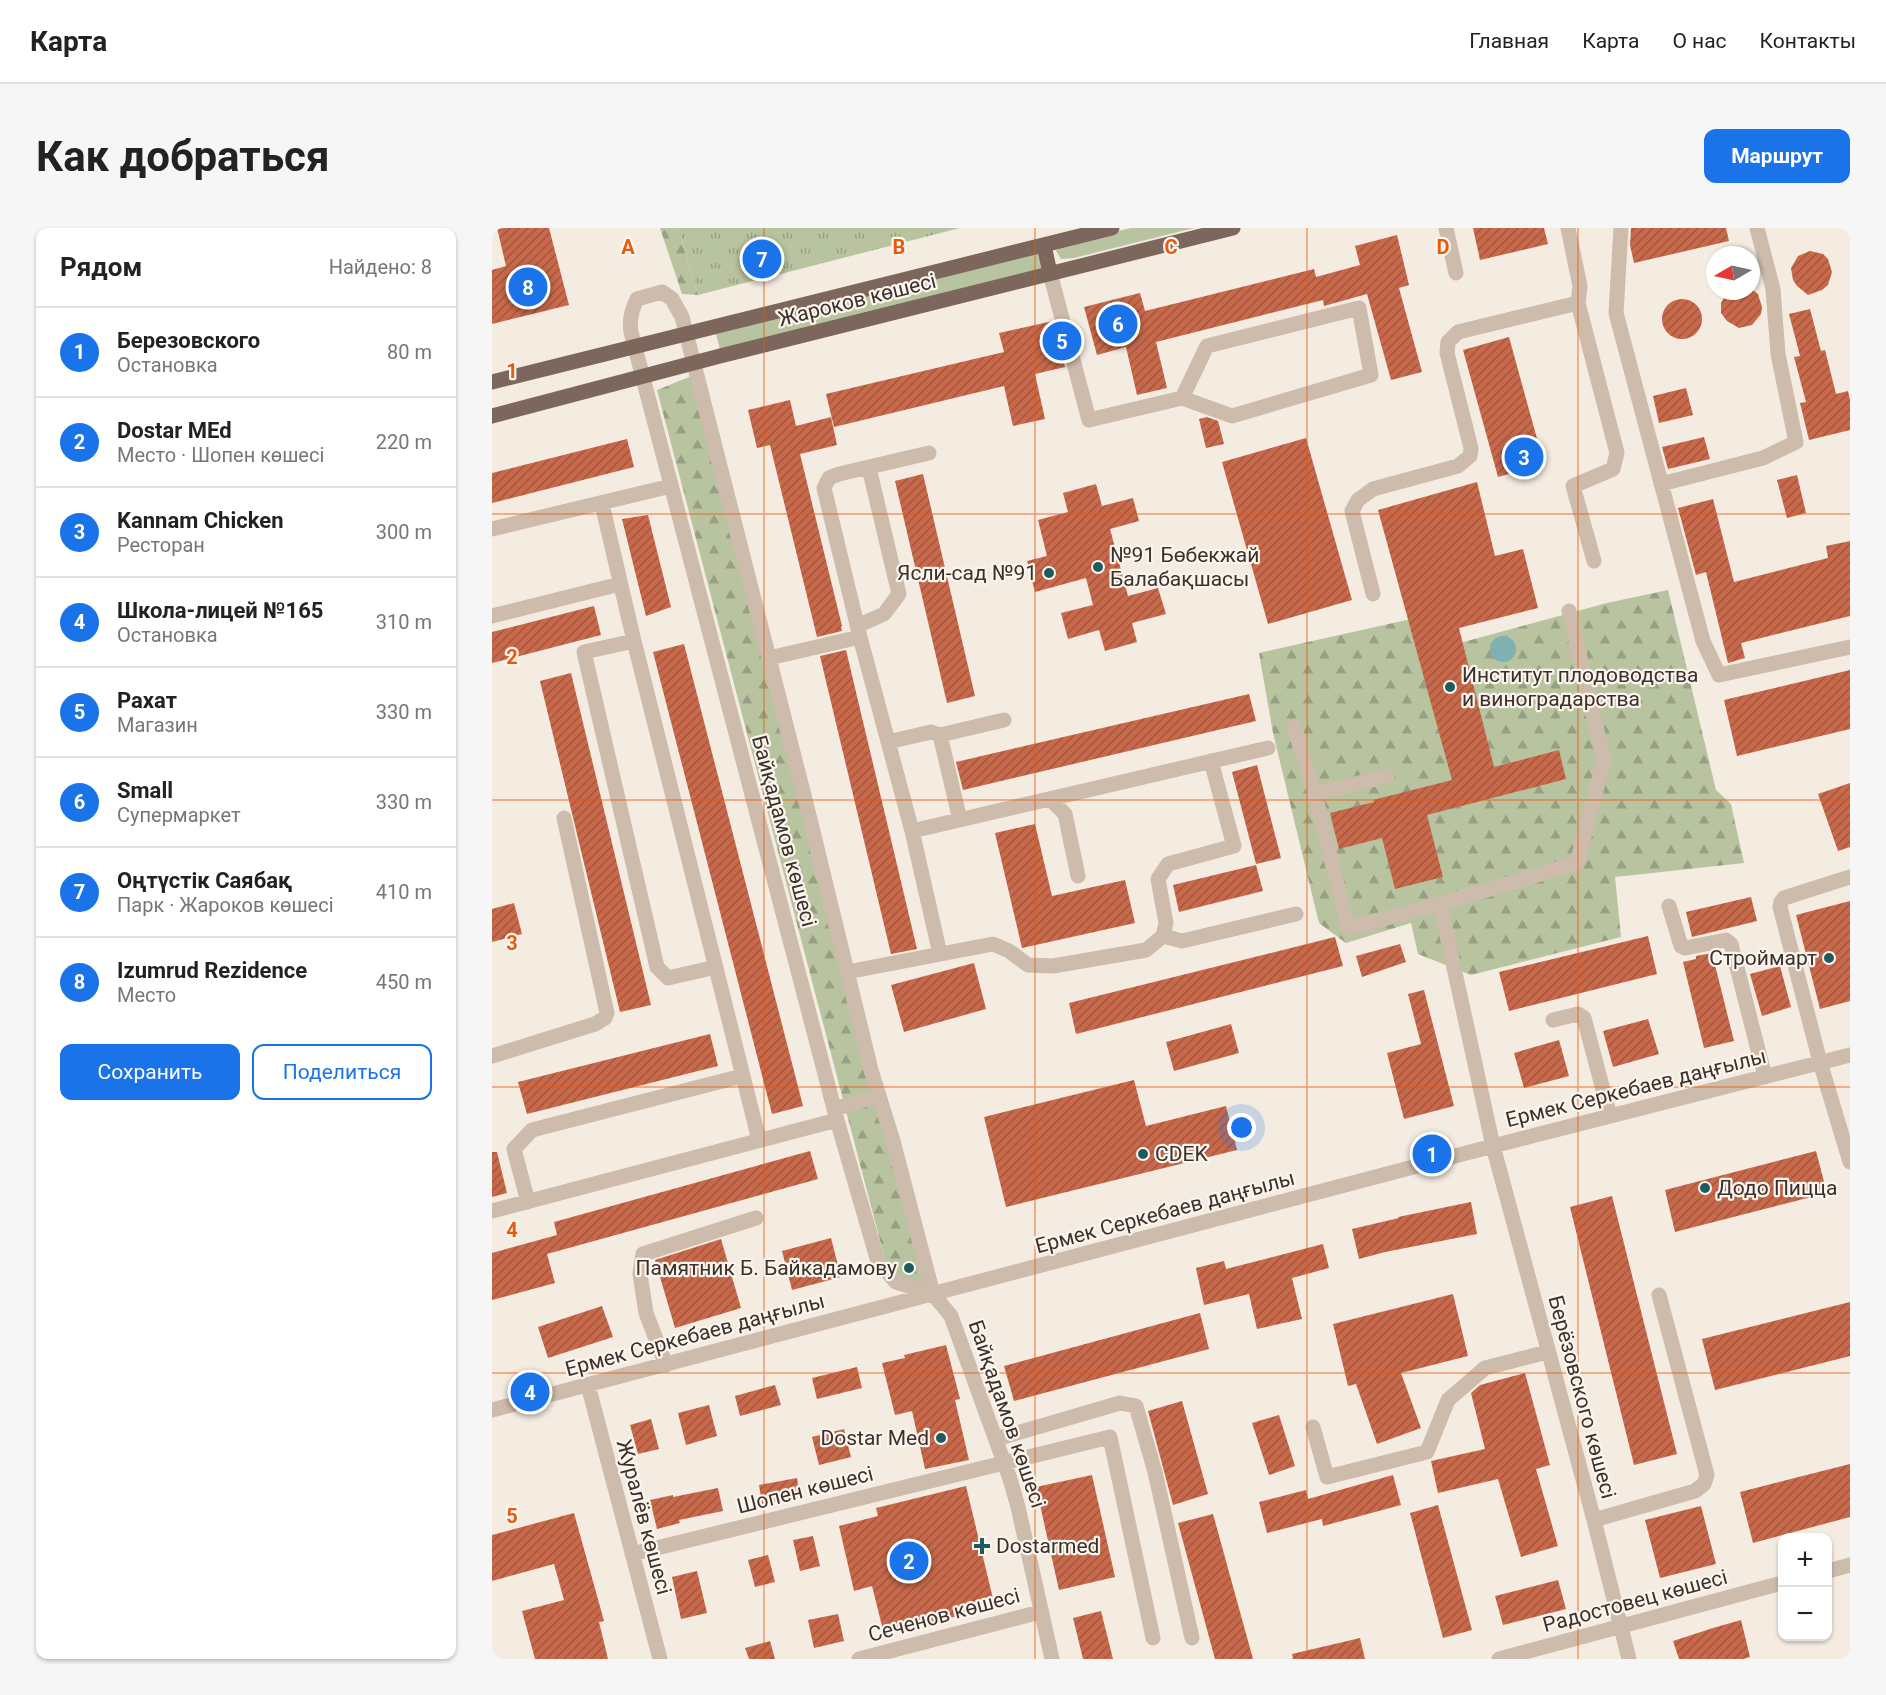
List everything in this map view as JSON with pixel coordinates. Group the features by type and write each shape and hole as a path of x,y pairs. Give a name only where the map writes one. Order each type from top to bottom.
{"main road":[{"name":"Жароков көшесі","path":"492,382 1112,228"},
{"name":"Жароков көшесі","path":"492,416 694,362 1233,228"},
{"path":"1044,245 1050,273"}],"street":[{"path":"1446,228 1456,273"},
{"path":"1568,228 1580,286 1578,303 1617,453 1613,469 1573,486 1594,561"},
{"path":"1621,228 1616,313 1702,641 1719,675 1850,647"},
{"path":"1661,484 1762,458 1796,442 1778,354 1773,289 1757,228"},
{"path":"1050,273 1089,420 1182,399 1232,416 1371,375 1359,308 1207,346 1182,399"},
{"name":"Байқадамов көшесі","path":"933,1294 896,1282 878,1262 836,1114 642,376 630,322 637,298 662,292 672,299 678,308 687,334 847,972 933,1294 951,1316 1005,1463 1018,1507 1052,1659"},
{"path":"1373,594 1352,511 1358,500 1373,489 1458,465 1470,456 1471,448 1447,353 1448,342 1458,332 1578,303"},
{"path":"929,453 839,474 829,478 824,488 858,631 912,831 940,954"},
{"path":"770,658 858,631 884,614 898,594 869,468"},
{"path":"492,529 671,486"},
{"path":"602,504 759,1140"},
{"path":"492,616 620,584"},
{"path":"1294,727 1315,794 1348,928 1440,904 1577,863 1604,760 1569,611"},
{"path":"634,641 584,652 657,967 668,978 716,967"},
{"path":"888,742 931,732 940,735 1004,720"},
{"path":"940,735 960,820"},
{"path":"912,831 1268,748"},
{"path":"847,972 993,944 1009,951 1028,965 1053,966 1146,950 1163,936 1166,923 1158,879 1168,864 1234,846 1211,761"},
{"path":"1315,794 1386,776"},
{"path":"1050,799 1065,814 1078,876"},
{"path":"492,1056 595,1024 605,1018 607,1013 564,818"},
{"path":"1850,877 1784,898 1780,902 1820,1062 1850,1162"},
{"name":"Берёзовского көшесі","path":"1440,904 1493,1146 1629,1659"},
{"path":"1669,906 1681,946 1685,948 1726,940 1731,944 1765,1077"},
{"path":"1163,936 1182,941 1296,914"},
{"path":"1553,1020 1578,1014 1584,1018 1610,1116"},
{"name":"Ермек Серкебаев даңғылы","path":"492,1410 1493,1146 1850,1055"},
{"path":"528,1202 514,1149 532,1130 742,1076"},
{"path":"492,1211 759,1140 836,1114 879,1095"},
{"path":"666,1365 646,1313 639,1274 643,1254 756,1218"},
{"path":"1594,1520 1695,1491 1704,1484 1707,1475 1659,1295"},
{"path":"1313,1427 1327,1477 1426,1452 1448,1400 1485,1368 1547,1352"},
{"name":"Журалёв көшесі","path":"588,1385 660,1659"},
{"path":"996,1439 1120,1403 1136,1406 1155,1472 1192,1638"},
{"name":"Шопен көшесі","path":"632,1554 1110,1437 1154,1638"},
{"path":"1832,1570 1850,1565"},
{"name":"Радостовец көшесі","path":"1499,1659 1778,1584"},
{"name":"Сеченов көшесі","path":"859,1659 1040,1612"}],"green space":[{"path":"660,228 678,228 698,295 682,294"},
{"path":"678,228 960,228 698,295"},
{"path":"1131,228 1194,228 1074,258 1061,259 1056,251 1060,246"},
{"path":"1040,253 1044,269 720,349 716,334"},
{"path":"694,375 927,1288 888,1271 657,390"},
{"path":"1668,590 1716,790 1731,804 1744,863 1615,877 1621,937 1471,975 1418,954 1411,923 1346,943 1319,923 1273,733 1259,653 1411,619 1423,653 1607,603"}],"water":[{"path":"1503,636 1512,640 1516,649 1512,658 1503,662 1494,658 1490,649 1494,640"}],"building":[{"path":"497,228 549,228 569,305 492,324 492,270 506,266"},
{"path":"1473,228 1544,228 1548,244 1480,260"},
{"path":"1631,228 1726,228 1729,241 1634,263 1630,245"},
{"path":"1397,235 1409,285 1399,288 1422,372 1391,380 1367,294 1324,306 1323,300 1156,342 1167,388 1137,395 1126,347 1097,355 1084,307 1140,293 1145,311 1314,269 1316,277 1360,265 1355,246"},
{"path":"1810,251 1823,254 1828,259 1832,272 1828,285 1808,295 1793,280 1791,268 1798,256"},
{"path":"1682,299 1690,300 1696,305 1701,311 1701,327 1696,333 1690,338 1682,339 1674,338 1668,333 1663,327 1662,319 1663,311 1668,305 1674,300"},
{"path":"1723,300 1760,300 1761,314 1752,325 1739,328 1727,321 1721,313"},
{"path":"1810,309 1821,351 1825,350 1836,394 1848,391 1850,430 1809,440 1800,403 1806,402 1794,357 1800,356 1789,314"},
{"path":"1053,321 1065,367 1035,374 1045,419 1013,426 1004,386 834,427 826,394 1004,352 999,333"},
{"path":"1509,337 1544,464 1498,477 1463,350"},
{"path":"1686,388 1693,415 1659,423 1653,396"},
{"path":"790,400 796,426 831,417 837,445 800,454 842,626 842,631 817,637 770,445 757,448 748,410"},
{"path":"1207,417 1218,421 1224,444 1206,448 1199,419"},
{"path":"1704,437 1710,459 1668,469 1662,447"},
{"path":"1306,438 1352,600 1268,624 1222,462"},
{"path":"627,439 634,467 492,503 492,473"},
{"path":"923,474 975,696 947,703 895,481"},
{"path":"1797,475 1806,513 1787,518 1777,480"},
{"name":"Институт плодоводства и виноградарства","path":"1477,482 1495,556 1523,549 1538,608 1459,628 1494,767 1559,750 1566,779 1427,815 1443,877 1395,889 1382,838 1339,849 1330,813 1452,780 1378,510"},
{"name":"Ясли-сад №91","path":"1096,484 1102,506 1133,498 1139,521 1110,529 1128,596 1158,588 1166,614 1132,623 1137,642 1105,651 1099,630 1068,639 1061,613 1093,605 1086,578 1035,592 1027,561 1047,556 1038,520 1068,512 1063,493"},
{"path":"1713,499 1734,582 1828,558 1826,546 1850,541 1850,616 1741,643 1745,658 1728,663 1706,572 1696,575 1678,508"},
{"path":"648,515 671,607 646,616 622,519"},
{"path":"594,606 601,635 492,663 492,632"},
{"path":"684,644 803,1106 772,1114 653,652"},
{"path":"846,650 917,949 891,954 820,656"},
{"path":"1850,670 1850,729 1737,756 1724,700"},
{"path":"571,673 651,1005 620,1012 540,681"},
{"path":"1249,694 1256,721 963,790 956,762"},
{"path":"1257,765 1281,858 1256,864 1232,772"},
{"path":"1850,783 1850,847 1838,851 1818,794"},
{"path":"1035,824 1052,896 1125,880 1135,923 1022,948 995,833"},
{"path":"1256,865 1263,891 1179,912 1173,885"},
{"path":"1751,897 1757,921 1692,937 1686,912"},
{"name":"Строймарт","path":"1850,901 1850,1001 1820,1009 1796,915"},
{"path":"514,903 522,934 492,942 492,909"},
{"path":"1648,936 1657,974 1509,1011 1499,972"},
{"path":"1335,937 1343,966 1076,1034 1069,1003"},
{"path":"1400,944 1406,962 1362,977 1356,956"},
{"path":"1712,953 1734,1041 1704,1048 1683,962 1696,959 1696,956"},
{"path":"974,963 986,1009 904,1032 891,985"},
{"path":"1780,966 1791,1007 1762,1016 1750,974"},
{"path":"1424,990 1454,1106 1404,1119 1387,1053 1421,1044 1408,994"},
{"path":"1648,1019 1659,1054 1613,1067 1603,1031"},
{"path":"1231,1024 1239,1053 1174,1071 1166,1042"},
{"path":"710,1034 718,1066 527,1114 518,1082"},
{"path":"1559,1040 1569,1076 1524,1088 1514,1053"},
{"path":"1134,1080 1146,1126 1226,1106 1237,1150 1006,1207 984,1117"},
{"path":"810,1151 818,1179 547,1254 555,1283 492,1300 492,1253 557,1235 554,1222"},
{"path":"1816,1151 1827,1193 1675,1232 1665,1190"},
{"path":"492,1152 497,1152 507,1193 492,1197"},
{"path":"1612,1196 1677,1454 1634,1465 1570,1207"},
{"path":"1471,1202 1477,1234 1359,1259 1352,1229"},
{"path":"831,1238 841,1277 792,1290 782,1251"},
{"path":"721,1239 741,1308 675,1328 655,1260"},
{"path":"1323,1244 1329,1268 1292,1278 1302,1319 1257,1329 1249,1294 1204,1305 1196,1268 1224,1261 1226,1269"},
{"path":"1453,1294 1468,1356 1401,1373 1421,1428 1377,1444 1356,1384 1348,1386 1333,1324"},
{"path":"1850,1302 1850,1356 1715,1390 1702,1339"},
{"path":"602,1306 613,1337 548,1358 538,1327"},
{"path":"1200,1313 1209,1349 1014,1401 1004,1366"},
{"path":"946,1345 960,1399 955,1400 969,1460 925,1469 912,1411 895,1415 882,1363"},
{"path":"857,1367 862,1388 817,1399 812,1378"},
{"path":"1525,1373 1550,1465 1536,1469 1558,1546 1521,1557 1498,1479 1438,1493 1431,1461 1485,1449 1471,1393 1480,1385"},
{"path":"775,1385 781,1405 740,1416 735,1396"},
{"path":"1182,1401 1208,1494 1173,1505 1148,1411"},
{"path":"709,1405 717,1436 686,1445 678,1413"},
{"path":"1279,1415 1295,1466 1269,1475 1252,1423"},
{"path":"651,1419 659,1449 638,1454 630,1425"},
{"path":"844,1429 851,1457 819,1465 812,1437"},
{"path":"1850,1464 1850,1517 1790,1533 1778,1533 1778,1536 1753,1543 1740,1492"},
{"path":"1092,1475 1115,1577 1059,1590 1036,1487"},
{"path":"1393,1475 1401,1505 1323,1526 1322,1519 1267,1533 1259,1502 1306,1490 1308,1499"},
{"path":"797,1478 800,1497 762,1504 759,1485"},
{"name":"Dostar Med","path":"966,1486 995,1607 884,1634 872,1586 854,1591 839,1526 878,1516 876,1508"},
{"path":"718,1488 723,1511 679,1520 680,1523 657,1529 650,1500"},
{"path":"1438,1505 1472,1630 1443,1638 1410,1513"},
{"path":"1701,1506 1716,1564 1660,1578 1645,1520"},
{"path":"574,1513 604,1621 599,1622 608,1659 535,1659 522,1611 564,1600 554,1564 492,1581 492,1535"},
{"path":"1213,1514 1253,1659 1215,1659 1178,1523"},
{"path":"813,1536 820,1566 800,1571 793,1540"},
{"path":"768,1555 775,1582 755,1587 748,1560"},
{"path":"697,1571 707,1613 681,1619 672,1577"},
{"path":"1558,1580 1566,1609 1503,1625 1495,1596"},
{"path":"1101,1611 1113,1659 1083,1659 1073,1618"},
{"path":"838,1614 844,1641 814,1648 808,1620"},
{"path":"1741,1620 1750,1657 1743,1659 1679,1659 1673,1641"},
{"path":"1360,1638 1365,1659 1293,1659 1292,1654"},
{"path":"770,1641 775,1659 749,1659 745,1648"}],"place":[{"name":"Оңтүстік Саябақ","path":"762,259"},
{"name":"Izumrud Rezidence","path":"528,287"},
{"name":"Small","path":"1118,324"},
{"name":"Рахат","path":"1062,341"},
{"name":"Kannam Chicken","path":"1524,457"},
{"name":"№91 Бөбекжай Балабақшасы","path":"1098,567"},
{"name":"Ясли-сад №91","path":"1049,573"},
{"name":"Институт плодоводства и виноградарства","path":"1450,687"},
{"name":"Строймарт","path":"1829,958"},
{"name":"CDEK","path":"1143,1154"},
{"name":"Березовского","path":"1432,1154"},
{"name":"Додо Пицца","path":"1705,1188"},
{"name":"Памятник Б. Байкадамову","path":"909,1268"},
{"name":"Школа-лицей №165","path":"530,1392"},
{"name":"Dostar Med","path":"941,1438"},
{"name":"Dostarmed","path":"982,1546"},
{"name":"Dostar MEd","path":"909,1561"}]}
